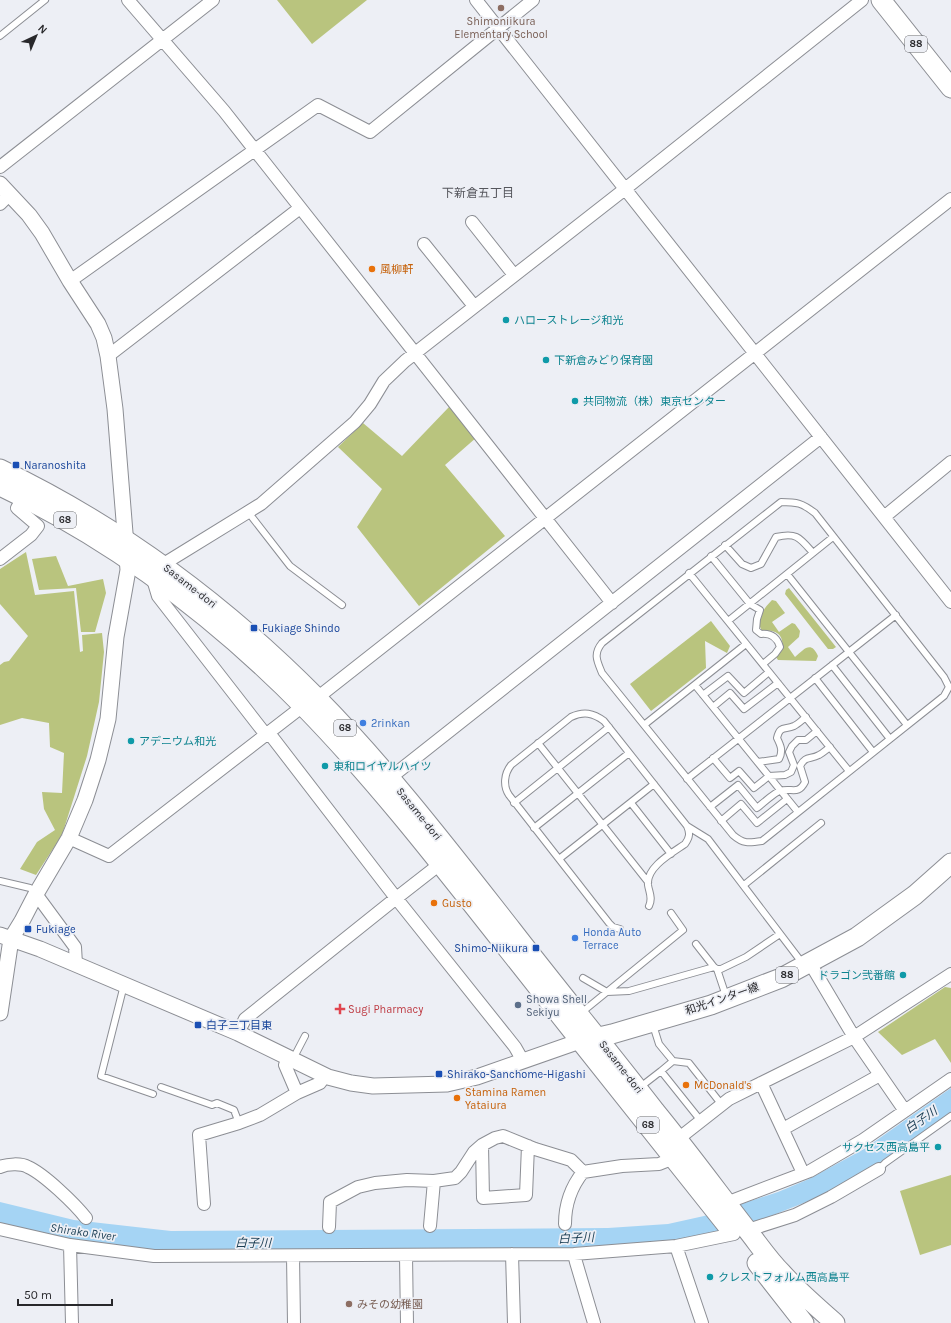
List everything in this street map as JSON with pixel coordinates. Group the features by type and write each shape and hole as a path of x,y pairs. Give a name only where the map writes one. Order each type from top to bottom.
{"main road":[{"name":"88","path":"881,0 951,88"},
{"name":"Sasame-dori","path":"0,469 67,504 125,539 157,570"},
{"name":"Sasame-dori","path":"0,486 93,536 127,558 157,570 207,599 260,644 310,702 440,864 589,1039 638,1089 678,1140 723,1206"},
{"name":"Sasame-dori","path":"310,702 390,778 579,1015 589,1039 674,1158 723,1206"},
{"name":"和光インター線","path":"589,1039 652,1022 727,998 781,978 857,937 915,895 951,863"},
{"name":"68","path":"723,1206 804,1323"},
{"name":"68","path":"740,1231 780,1272 835,1323"}],"street":[{"path":"128,0 224,111 612,604"},
{"path":"0,167 213,0"},
{"path":"476,0 951,602"},
{"path":"70,281 318,105 370,132 533,0"},
{"path":"523,1061 515,1047 158,596 157,570 261,504 355,422 370,404 384,381 415,354 862,0"},
{"path":"0,1013 4,935 22,921 69,838 85,800 98,760 108,719 116,636 128,570 115,409 104,338 98,324 70,281 42,233 29,215 3,194"},
{"path":"69,838 109,856 545,519 951,199"},
{"path":"108,356 300,208"},
{"path":"472,222 514,275"},
{"path":"424,244 474,306"},
{"path":"390,778 612,604 821,437"},
{"path":"884,517 951,462"},
{"path":"0,559 31,535 38,526 17,508 23,498"},
{"path":"238,1033 245,1019 440,864"},
{"path":"36,894 75,947 76,964"},
{"path":"4,935 238,1033 325,1076 351,1083 373,1086 447,1084 477,1077 589,1039"},
{"path":"807,964 854,1037 905,1111"},
{"path":"678,1140 729,1099 854,1037 951,976"},
{"path":"290,1059 285,1065 297,1093"},
{"path":"783,1129 880,1075"},
{"path":"204,1204 199,1135 239,1123 260,1114 297,1093 320,1083 325,1076"},
{"path":"723,1206 803,1173 863,1140 951,1079"},
{"path":"761,1083 803,1173"},
{"path":"328,1227 330,1202 358,1187 375,1183 407,1180 434,1181 454,1178 461,1172 474,1152 482,1145 495,1138 503,1136 571,1160 583,1172"},
{"path":"482,1145 483,1198 526,1195 528,1146"},
{"path":"565,1224 568,1199 576,1181 583,1172 622,1166 659,1164 674,1158"},
{"path":"0,1167 6,1165 27,1166 51,1183 86,1218"},
{"path":"0,1229 70,1245 154,1256 574,1254 676,1246 740,1231 795,1215 831,1197 880,1169"},
{"path":"430,1226 434,1181"},
{"path":"70,1245 72,1323"},
{"path":"676,1246 702,1323"},
{"path":"512,1254 514,1323"},
{"path":"574,1254 594,1323"},
{"path":"293,1256 294,1323"},
{"path":"406,1256 407,1323"}],"lane":[{"path":"0,36 45,0"},
{"path":"781,502 794,502 804,505 815,513 944,677 950,688 944,696 762,841 750,843 740,841 733,835 602,673 596,661 596,650 602,643 726,545 781,502"},
{"path":"248,512 290,566 342,605"},
{"path":"726,545 742,564 752,568 761,564 776,538 787,534 800,538 813,553"},
{"path":"728,621 833,537"},
{"path":"711,556 750,604 760,610 756,630 761,634 773,636 778,641 780,647 775,654 763,664"},
{"path":"689,573 849,771"},
{"path":"787,574 908,725"},
{"path":"687,779 896,615"},
{"path":"644,725 746,644"},
{"path":"832,665 890,739"},
{"path":"703,695 728,676 744,693 769,672"},
{"path":"815,678 873,752"},
{"path":"713,707 730,693 744,709 778,683"},
{"path":"695,685 798,812"},
{"path":"620,929 613,927 609,923 514,802 506,791 505,787 505,778 508,768 571,716 580,713 588,713 597,716 604,721 687,826 689,839 651,871 648,882"},
{"path":"758,762 779,759 782,754 777,738 778,732 784,727 794,726 806,717"},
{"path":"514,802 609,727"},
{"path":"713,758 730,778 739,771 754,788 769,776 786,775 792,772 794,765 789,752 792,746 798,740 806,740 817,732"},
{"path":"538,743 648,882 652,898 649,906"},
{"path":"710,807 738,785 757,808 780,790 795,791 802,787 805,782 800,766 803,761 808,757 818,756 830,747"},
{"path":"534,828 629,753"},
{"path":"559,860 654,784"},
{"path":"721,820 741,804 757,823 787,799"},
{"path":"631,803 671,854"},
{"path":"744,885 821,823"},
{"path":"687,826 708,839 780,934 807,964"},
{"path":"0,881 30,888 36,894"},
{"path":"579,1015 683,930 671,913"},
{"path":"583,978 607,992 629,991 716,968 726,968 780,934"},
{"path":"696,944 716,968 727,998"},
{"path":"124,985 101,1076 153,1094"},
{"path":"652,1022 659,1044 673,1061 689,1063 722,1104"},
{"path":"290,1059 305,1036"},
{"path":"638,1089 673,1061"},
{"path":"661,1071 701,1121"},
{"path":"161,1087 212,1105 217,1104 234,1110 239,1123"},
{"path":"880,1169 885,1163 951,1116"}],"green space":[{"path":"277,0 367,0 312,44"},
{"path":"449,407 477,437 445,465 505,536 419,606 357,527 382,489 338,447 363,423 402,456"},
{"path":"26,552 35,595 74,591 80,652 83,651 82,635 102,633 104,652 99,702 87,756 62,835 36,875 20,869 37,842 55,830 44,809 42,792 62,793 64,753 50,747 49,723 22,718 0,725 0,665 9,661 28,636 0,604 0,569"},
{"path":"56,556 68,586 103,579 106,593 95,632 81,632 76,588 39,590 32,559"},
{"path":"789,588 836,647 833,649 828,649 785,594 786,590"},
{"path":"772,600 776,601 785,613 772,622 779,632 792,623 795,624 800,631 799,637 788,647 795,657 804,649 810,647 813,648 818,656 816,661 778,660 776,657 782,647 781,637 773,631 762,631 759,623 763,610"},
{"path":"711,621 730,646 727,653 705,641 706,668 651,711 630,684"},
{"path":"945,987 951,988 951,1063 935,1039 902,1055 878,1032"},
{"path":"951,1175 951,1245 920,1255 900,1191"}],"water":[{"path":"951,1088 951,1113 887,1158 833,1190 758,1221 681,1241 608,1248 174,1252 84,1242 32,1232 0,1223 0,1202 74,1220 171,1231 608,1228 668,1224 704,1216 778,1192 809,1179 864,1149"}],"place":[{"name":"Shimoniikura Elementary School","path":"501,8"},
{"name":"風柳軒","path":"372,269"},
{"name":"ハローストレージ和光","path":"506,320"},
{"name":"下新倉みどり保育園","path":"546,360"},
{"name":"共同物流（株）東京センター","path":"575,401"},
{"name":"Naranoshita","path":"16,465"},
{"name":"Fukiage Shindo","path":"254,628"},
{"name":"2rinkan","path":"363,723"},
{"name":"アデニウム和光","path":"131,741"},
{"name":"東和ロイヤルハイツ","path":"325,766"},
{"name":"Gusto","path":"434,903"},
{"name":"Fukiage","path":"28,929"},
{"name":"Honda Auto Terrace","path":"575,938"},
{"name":"Shimo-Niikura","path":"536,948"},
{"name":"ドラゴン弐番館","path":"903,975"},
{"name":"Showa Shell Sekiyu","path":"518,1005"},
{"name":"Sugi Pharmacy","path":"340,1009"},
{"name":"白子三丁目東","path":"198,1025"},
{"name":"Shirako-Sanchome-Higashi","path":"439,1074"},
{"name":"McDonald's","path":"686,1085"},
{"name":"Stamina Ramen Yataiura","path":"457,1098"},
{"name":"サクセス西高島平","path":"938,1147"},
{"name":"クレストフォルム西高島平","path":"710,1277"},
{"name":"みその幼稚園","path":"349,1304"}],"district":[{"name":"下新倉五丁目","path":"478,193"}],"water label":[{"name":"白子川","path":"921,1120"},
{"name":"Shirako River","path":"83,1232"},
{"name":"白子川","path":"576,1238"},
{"name":"白子川","path":"253,1243"}]}
